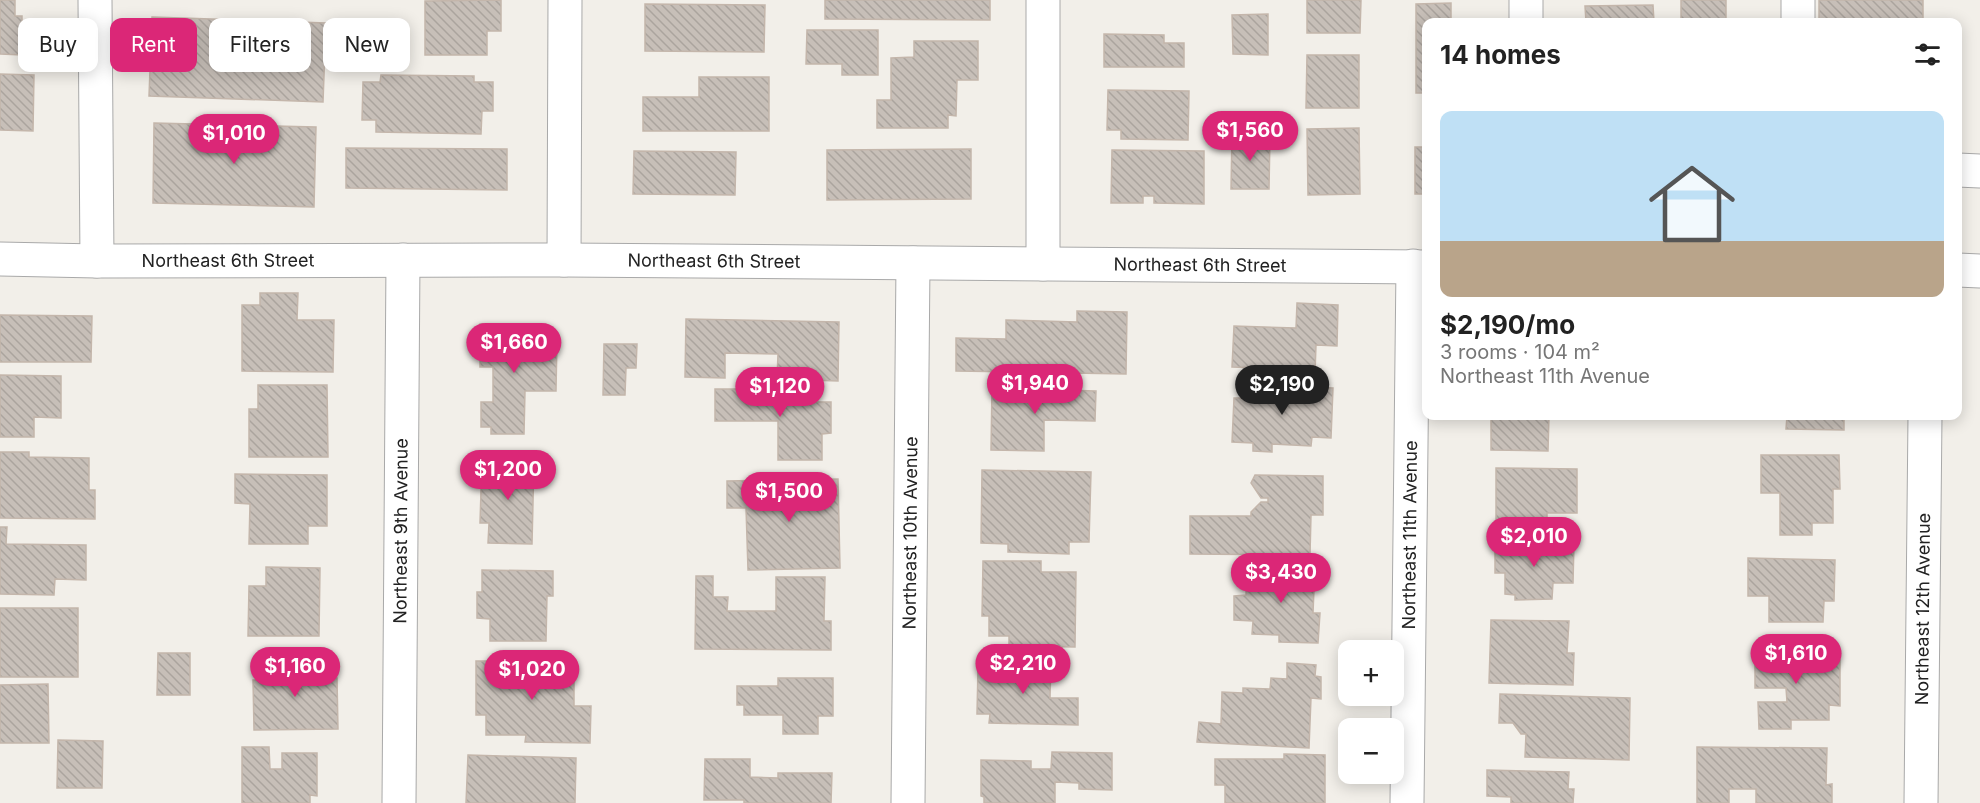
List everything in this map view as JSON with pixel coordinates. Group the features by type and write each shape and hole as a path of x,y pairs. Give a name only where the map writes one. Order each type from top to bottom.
{"street":[{"path":"95,0 97,261"},
{"path":"564,260 565,0"},
{"path":"1042,264 1043,0"},
{"path":"1526,0 1526,18"},
{"path":"1798,0 1798,18"},
{"path":"1962,170 1980,171"},
{"name":"Northeast 6th Street","path":"0,259 1420,266"},
{"name":"Northeast 9th Avenue","path":"399,803 403,260"},
{"name":"Northeast 10th Avenue","path":"908,803 913,263"},
{"name":"Northeast 11th Avenue","path":"1407,803 1420,266"},
{"path":"1962,270 1980,271"},
{"name":"Northeast 12th Avenue","path":"1921,803 1925,420"}],"building":[{"path":"0,0 15,0 15,16 22,16 18,18 18,55 0,54"},
{"path":"501,0 501,31 487,31 487,55 425,55 425,1"},
{"path":"825,0 990,0 990,20 825,19"},
{"path":"1307,0 1361,0 1360,33 1307,33"},
{"path":"1681,0 1726,0 1726,18 1681,18"},
{"path":"1819,0 1923,0 1923,18 1819,18"},
{"path":"1451,3 1451,18 1422,18 1422,93 1416,93 1416,4"},
{"path":"645,4 765,5 764,52 645,51"},
{"path":"1653,5 1654,18 1586,18 1585,6"},
{"path":"1268,14 1268,55 1233,54 1232,15"},
{"path":"197,19 209,19 209,72 311,72 311,22 323,23 323,102 149,96 150,72 197,72"},
{"path":"807,30 878,30 878,75 842,75 842,64 806,64"},
{"path":"1104,34 1164,35 1164,43 1184,43 1184,67 1104,67"},
{"path":"914,41 978,41 978,80 957,80 956,116 948,115 948,128 877,128 877,100 891,100 891,58 914,57"},
{"path":"1307,55 1359,55 1359,108 1306,108"},
{"path":"0,74 34,75 33,131 0,130"},
{"path":"381,75 474,76 474,82 493,82 493,111 482,111 481,134 376,132 376,120 362,120 363,82 380,82"},
{"path":"699,77 769,77 769,131 643,131 643,97 699,97"},
{"path":"1108,90 1189,91 1188,140 1121,139 1121,130 1107,130"},
{"path":"154,123 316,127 314,207 153,203"},
{"path":"1359,128 1360,194 1308,195 1307,129"},
{"path":"1232,135 1270,135 1269,189 1231,189"},
{"path":"1415,147 1422,147 1422,194 1415,194"},
{"path":"346,148 507,149 507,190 346,188"},
{"path":"971,149 971,199 827,200 827,150"},
{"path":"1112,150 1204,151 1204,204 1154,203 1154,196 1143,196 1143,203 1111,203"},
{"path":"634,151 736,152 735,195 633,194"},
{"path":"260,293 298,293 297,320 334,320 333,372 242,371 242,305 260,305"},
{"path":"1297,303 1338,305 1337,346 1316,345 1315,373 1295,372 1295,369 1232,367 1234,326 1296,328"},
{"path":"1077,311 1127,312 1126,374 956,371 956,338 1006,339 1006,320 1077,322"},
{"path":"0,315 92,316 91,362 0,362"},
{"path":"686,319 839,322 838,381 777,379 778,354 725,353 725,378 685,377"},
{"path":"480,324 520,325 520,339 557,339 556,391 525,391 524,434 491,434 491,427 481,427 481,402 493,402 493,367 480,367"},
{"path":"604,344 637,344 636,368 626,368 625,395 603,395"},
{"path":"0,375 61,376 61,418 34,417 34,437 0,437"},
{"path":"258,385 327,385 328,457 249,457 249,409 258,409"},
{"path":"1246,385 1333,388 1331,438 1312,437 1311,446 1272,444 1272,452 1253,451 1253,443 1232,442 1234,398 1246,398"},
{"path":"992,388 1096,391 1095,421 1044,420 1044,451 991,450"},
{"path":"715,389 799,389 798,402 831,402 831,433 822,434 822,460 778,460 778,421 715,421"},
{"path":"1491,420 1549,420 1548,451 1491,450"},
{"path":"1787,420 1844,420 1844,430 1786,429"},
{"path":"0,452 29,452 29,457 89,458 89,490 95,490 95,519 0,518"},
{"path":"1761,455 1839,455 1840,489 1833,489 1833,523 1812,523 1812,535 1780,535 1780,493 1761,493"},
{"path":"482,460 534,461 532,544 488,543 489,523 480,523"},
{"path":"1496,468 1577,469 1577,513 1547,513 1547,532 1496,531"},
{"path":"982,470 1091,472 1089,542 1069,542 1069,554 1008,552 1008,544 981,543"},
{"path":"235,474 327,475 327,526 308,526 308,544 249,544 250,504 235,503"},
{"path":"1255,475 1323,476 1323,515 1311,515 1310,555 1190,554 1190,516 1251,516 1251,512 1261,502 1268,502 1268,498 1261,498 1251,483"},
{"path":"838,479 840,568 748,570 746,508 727,508 727,481"},
{"path":"0,527 7,527 6,544 86,545 86,580 55,579 54,595 0,594"},
{"path":"1495,543 1574,543 1573,583 1553,583 1552,599 1515,600 1515,595 1505,594 1505,573 1495,573"},
{"path":"1748,558 1835,560 1834,601 1824,601 1823,622 1769,622 1769,596 1748,596"},
{"path":"983,561 1041,561 1041,572 1076,572 1075,647 1009,646 1009,636 989,636 989,616 982,616"},
{"path":"266,567 320,568 319,636 248,636 249,586 266,586"},
{"path":"1247,569 1319,570 1318,589 1314,589 1313,613 1320,613 1318,643 1279,642 1279,635 1252,634 1253,621 1234,620 1234,596 1246,595"},
{"path":"482,570 553,571 553,596 547,596 546,641 490,641 490,619 477,618 477,592 482,592"},
{"path":"696,576 713,576 713,597 728,597 727,611 776,611 776,577 825,577 824,621 831,621 831,650 695,649"},
{"path":"0,608 78,608 78,677 0,677"},
{"path":"1491,620 1569,621 1567,653 1574,653 1573,685 1489,683"},
{"path":"1808,645 1808,660 1840,660 1840,706 1829,705 1829,720 1791,720 1791,729 1759,729 1758,702 1787,702 1786,688 1755,688 1755,646"},
{"path":"158,653 190,653 190,695 157,695"},
{"path":"1012,657 1051,658 1050,698 1078,698 1078,725 989,723 990,714 977,714 978,668 1011,668"},
{"path":"318,661 318,679 337,678 338,729 254,730 253,680 265,680 264,662"},
{"path":"476,661 574,661 574,706 591,706 590,743 525,742 526,735 486,735 486,715 476,715"},
{"path":"1287,663 1316,665 1315,676 1321,677 1321,699 1311,698 1309,748 1197,742 1199,722 1221,724 1222,692 1243,693 1243,688 1270,689 1271,678 1287,679"},
{"path":"778,678 833,678 833,716 818,716 818,734 783,734 783,715 744,715 744,705 737,705 737,686 778,686"},
{"path":"48,684 49,743 0,743 0,685"},
{"path":"1500,694 1630,698 1629,760 1525,757 1526,734 1521,734 1513,723 1499,723"},
{"path":"58,740 103,741 102,788 57,788"},
{"path":"242,747 269,747 270,769 282,769 282,753 317,753 317,796 310,795 310,803 242,803"},
{"path":"1697,747 1827,748 1826,785 1832,784 1832,803 1756,803 1756,789 1729,789 1729,803 1697,803"},
{"path":"1052,752 1112,753 1112,790 1079,789 1079,783 1055,782 1055,803 984,803 984,797 981,796 981,760 1031,761 1031,769 1051,769"},
{"path":"1284,754 1325,755 1325,803 1225,803 1225,785 1215,785 1215,759 1284,759"},
{"path":"468,755 576,758 575,803 466,803"},
{"path":"705,759 750,759 750,777 778,778 778,773 832,773 831,803 744,803 744,800 704,800"},
{"path":"1487,770 1569,772 1568,789 1574,789 1573,803 1511,803 1511,797 1487,796"}]}
